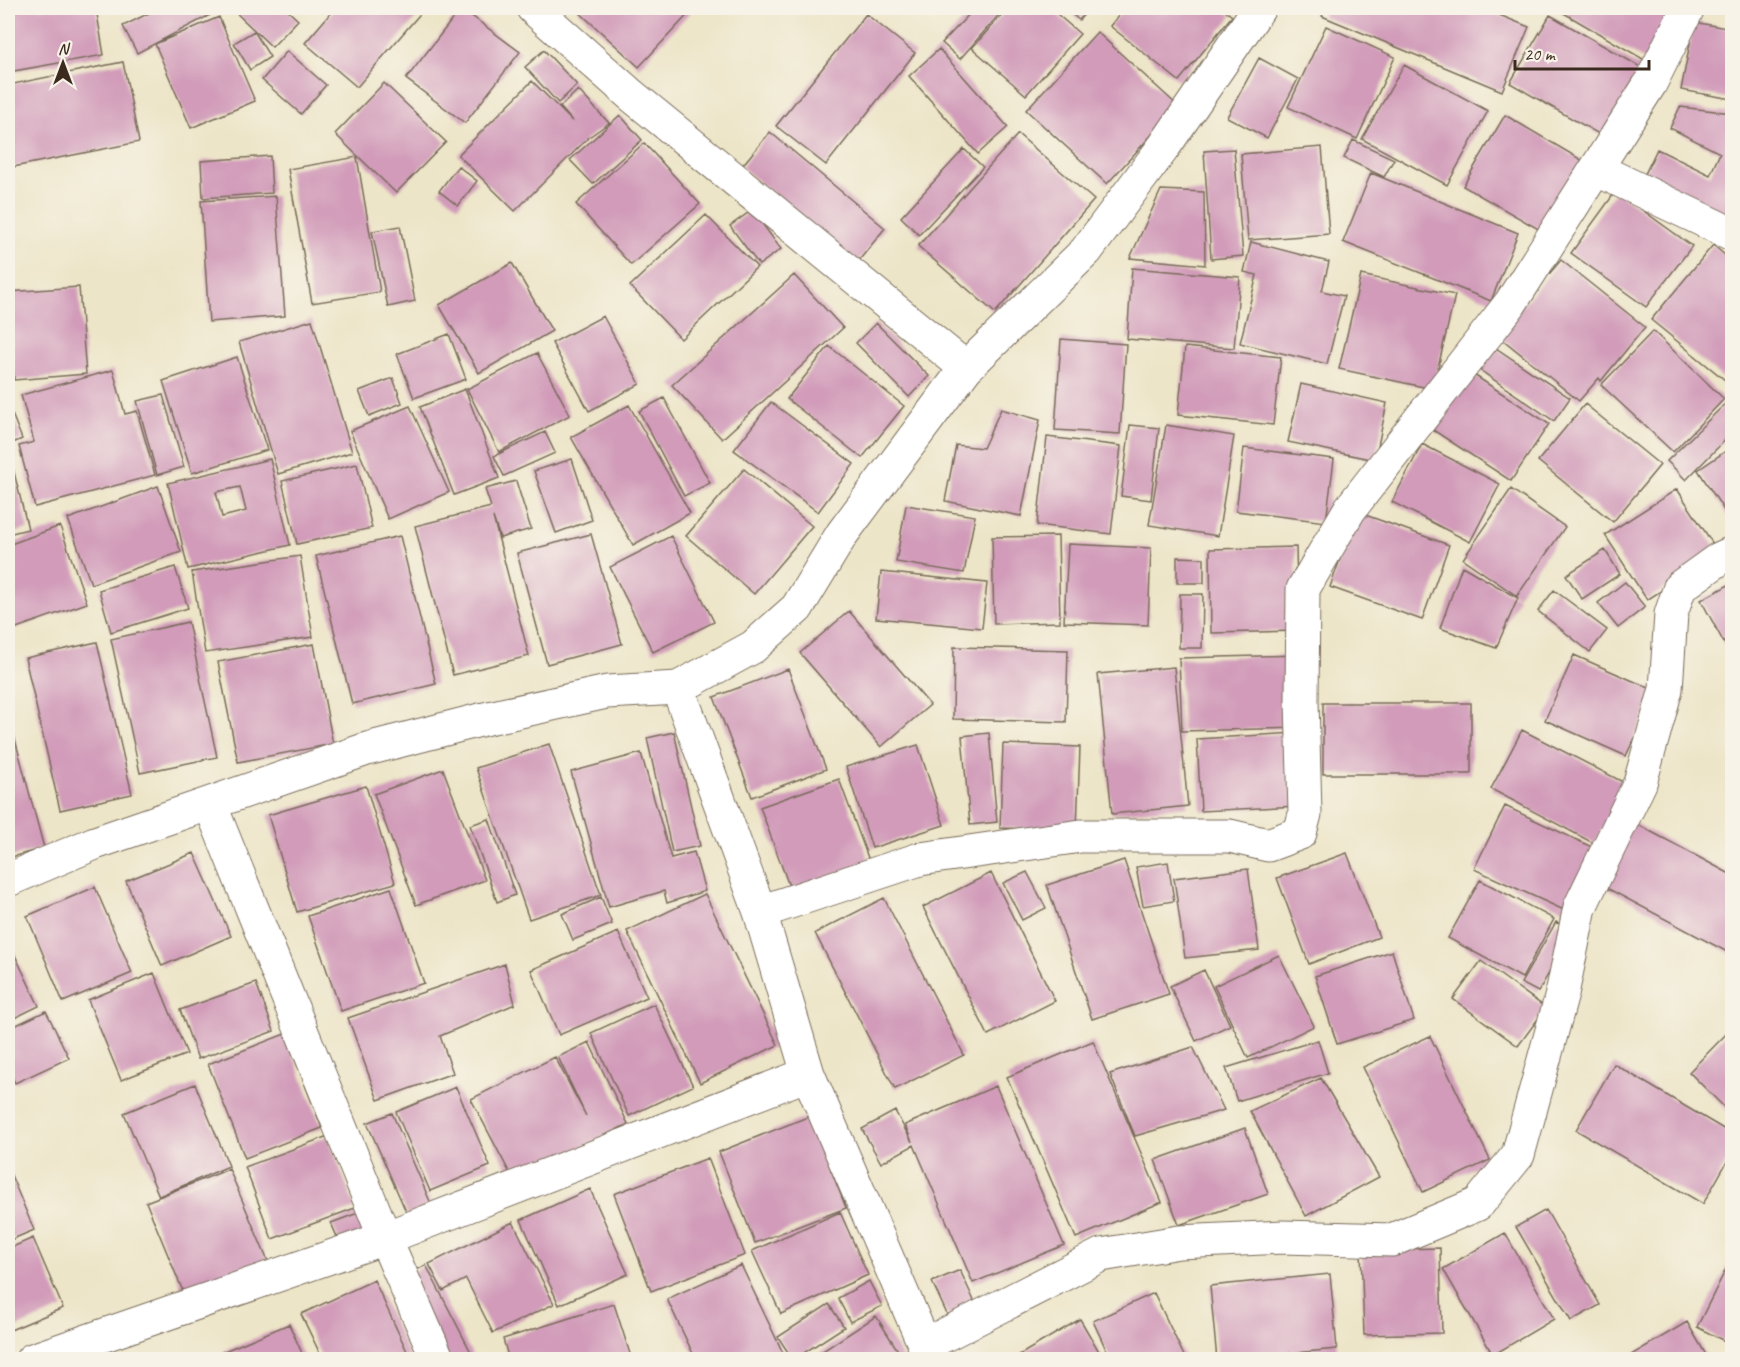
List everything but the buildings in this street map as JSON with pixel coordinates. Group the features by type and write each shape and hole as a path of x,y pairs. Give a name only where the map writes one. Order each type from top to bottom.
{"street":[{"path":"533,8 631,95 966,368"},
{"path":"8,880 95,843 367,749 484,719 607,692 678,688 753,647 797,608 842,534 966,368 1086,251 1163,148 1259,8"},
{"path":"760,912 931,857 1081,836 1230,836 1268,845 1300,833 1305,814 1302,700 1304,589 1350,508 1510,304 1650,84 1688,8"},
{"path":"1596,169 1732,234"},
{"path":"678,688 760,912 808,1074 928,1352 1101,1255 1179,1242 1283,1237 1392,1240 1478,1204 1518,1155 1562,994 1580,907 1640,783 1666,689 1671,614 1680,587 1719,558 1732,553"},
{"path":"210,804 386,1238 438,1359"},
{"path":"32,1359 386,1238 808,1074"}]}
